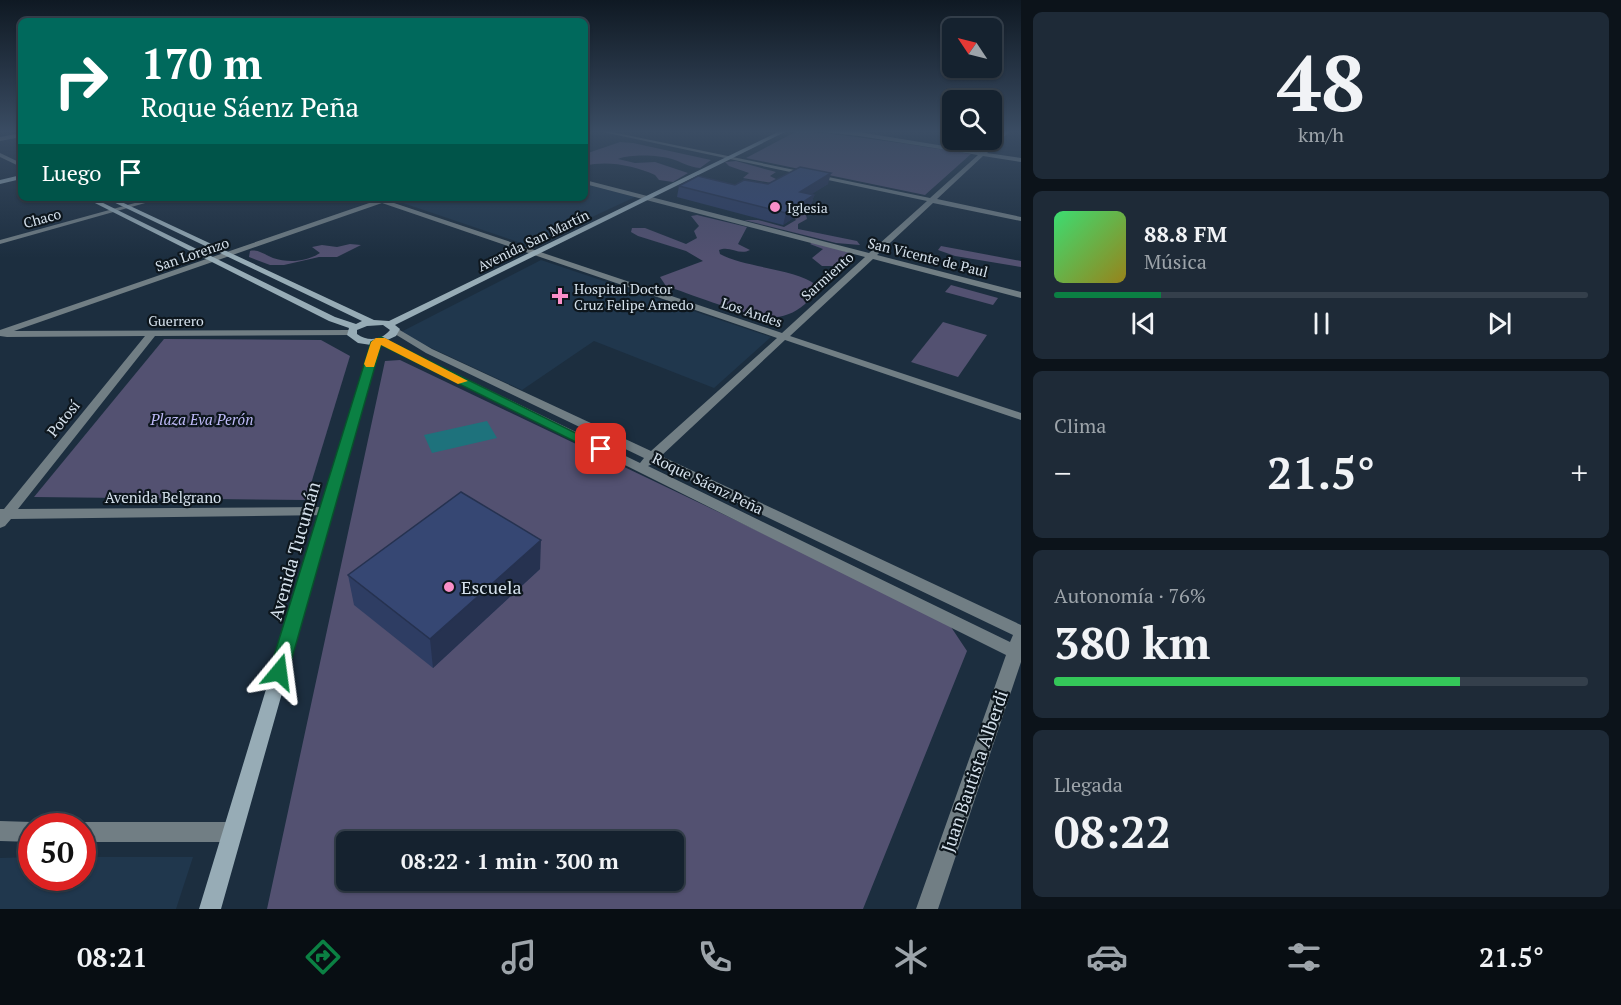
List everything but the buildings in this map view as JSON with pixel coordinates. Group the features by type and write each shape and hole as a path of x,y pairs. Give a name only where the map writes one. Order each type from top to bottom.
{"main road":[{"name":"Avenida San Martín","path":"379,341 392,328 534,253 697,173"},
{"path":"0,182 18,178"},
{"path":"94,201 354,329 358,340 379,341"},
{"path":"114,201 371,322 392,328"},
{"path":"354,329 371,322"},
{"name":"Avenida Tucumán","path":"210,909 325,512 379,341"}],"street":[{"path":"803,173 1021,219"},
{"name":"Sarmiento","path":"641,469 960,173"},
{"name":"San Vicente de Paul","path":"588,183 1021,295"},
{"name":"Chaco","path":"0,242 149,201"},
{"name":"San Lorenzo","path":"0,333 230,255 377,201"},
{"name":"Los Andes","path":"388,201 534,253 1021,417"},
{"name":"Roque Sáenz Peña","path":"392,328 429,351 651,458 1020,643"},
{"name":"Guerrero","path":"0,333 354,329"},
{"name":"Potosí","path":"3,517 153,333"},
{"name":"Roque Sáenz Peña","path":"379,341 641,469 1020,643"},
{"name":"Avenida Belgrano","path":"3,517 325,512"},
{"name":"Juan Bautista Alberdi","path":"927,909 1020,643"},
{"path":"0,831 18,832"},
{"path":"96,832 232,832"}],"shaded area":[{"path":"588,185 635,197 530,246 397,201 588,201"},
{"name":"Hospital Doctor Cruz Felipe Arnedo","path":"541,260 771,337 714,388 594,341 522,390 399,333"},
{"path":"487,421 497,438 432,453 424,435"},
{"path":"18,857 18,891 96,891 96,857 193,857 176,909 0,909 0,858"}],"green space":[{"path":"651,173 687,173 673,182 659,180"},
{"path":"748,173 774,173 770,176 778,180 777,184 743,178"},
{"path":"821,173 949,173 925,195"},
{"path":"801,210 805,211 807,219 798,224 798,229 857,241 860,245 836,243 744,220 758,220 784,227 796,220 793,216"},
{"path":"697,215 747,227 738,244 750,250 742,252 723,249 719,250 720,254 731,259 797,275 807,280 816,285 803,291 808,301 788,314 779,317 764,317 666,286 660,277 703,261 686,251 638,236 631,232 632,228 645,228 686,244 697,238 694,231 699,226 691,216"},
{"path":"813,242 850,253 852,257 840,266 822,266 812,258 823,249 810,244"},
{"path":"350,244 361,245 337,257 319,257 284,265 270,265 249,257 250,251 256,251 279,260 297,261 320,253 312,247 322,245 337,247"},
{"path":"941,246 1021,261 1021,267 955,256 938,250"},
{"path":"951,285 998,298 993,305 945,292"},
{"path":"943,322 987,335 958,377 911,362"},
{"name":"Plaza Eva Perón","path":"164,339 321,340 350,356 306,500 34,497"},
{"path":"400,360 947,621 967,651 863,909 267,909 385,361"}],"slow traffic":[{"path":"370,364 376,342 381,341 462,381"}],"place":[{"name":"Iglesia","path":"775,207"},
{"name":"Hospital Doctor Cruz Felipe Arnedo","path":"560,296"},
{"name":"Escuela","path":"449,587"}],"route":[{"path":"279,672 376,342 381,341 396,347 418,360 601,449"}]}
